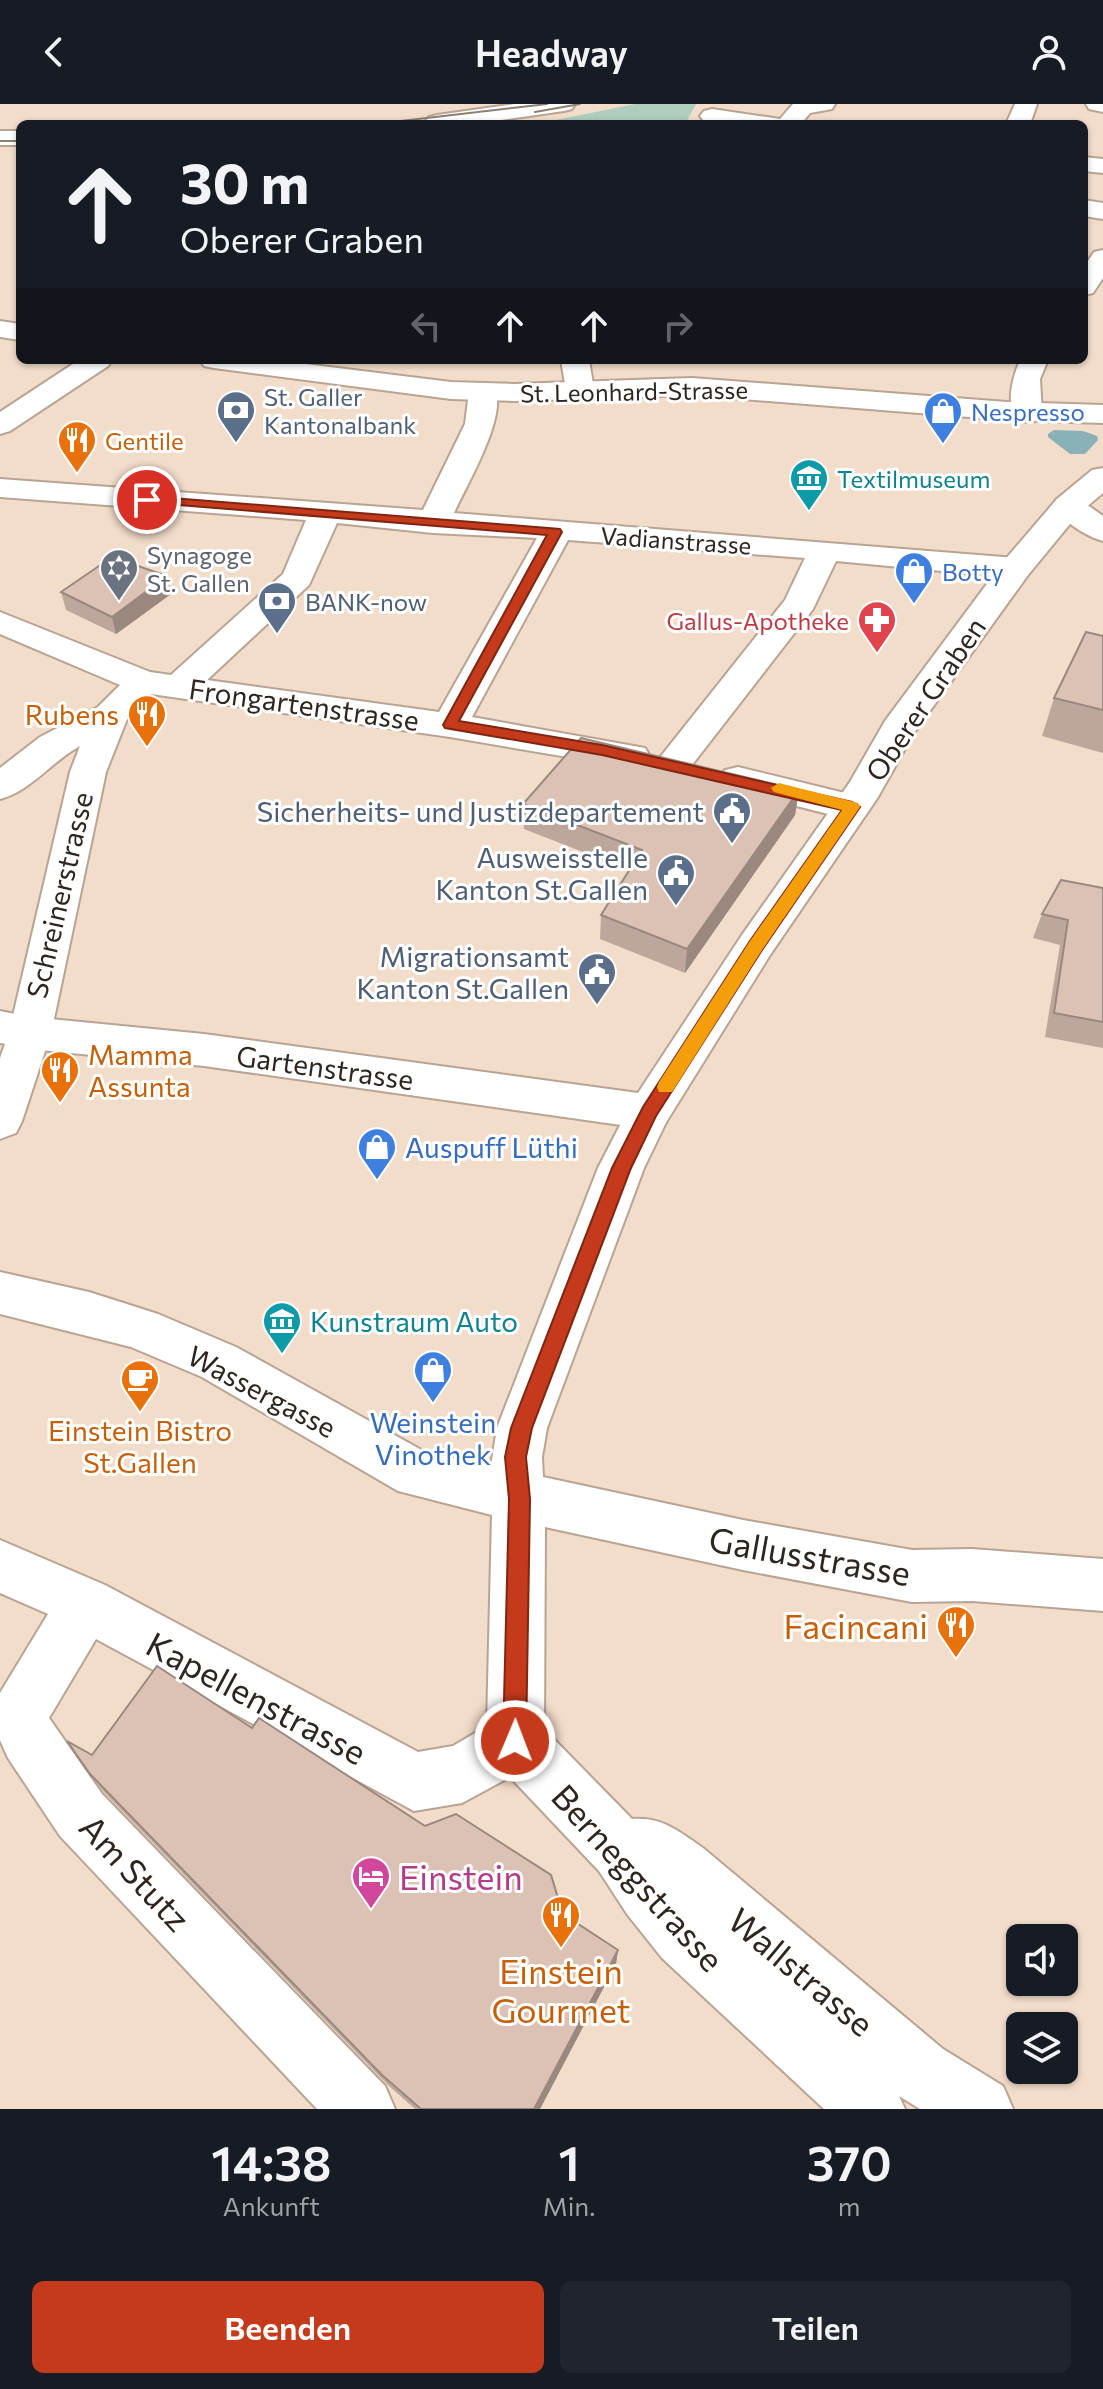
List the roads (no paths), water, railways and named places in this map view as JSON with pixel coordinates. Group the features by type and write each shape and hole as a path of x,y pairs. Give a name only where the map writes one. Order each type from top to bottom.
{"street":[{"path":"455,120 564,104"},
{"path":"792,120 802,108 824,104"},
{"path":"713,115 746,120"},
{"path":"1088,281 1103,258"},
{"path":"0,425 92,364"},
{"name":"St. Leonhard-Strasse","path":"244,364 394,384 483,392 651,386 721,387 1027,413 1103,414"},
{"path":"576,364 580,390"},
{"path":"1027,413 1026,379 1032,364"},
{"path":"433,523 480,424 483,392"},
{"name":"Oberer Graben","path":"519,1499 516,1457 522,1428 621,1168 649,1112 756,945 852,807 898,729 1016,568 1068,506 1103,477"},
{"name":"Vadianstrasse","path":"0,488 433,523 825,550 1016,568"},
{"path":"1068,506 1103,531"},
{"name":"Schreinerstrasse","path":"0,1121 15,1030 33,1009 111,715 162,684 297,578 325,514"},
{"path":"450,725 556,532"},
{"path":"672,765 801,602 825,550"},
{"name":"Frongartenstrasse","path":"0,622 162,684 450,725 672,765 852,807"},
{"path":"0,787 53,745 111,715"},
{"name":"Gartenstrasse","path":"15,1030 204,1050 649,1112"},
{"name":"Wassergasse","path":"0,1293 89,1313 141,1329 219,1362 416,1474 519,1499"},
{"path":"515,1741 519,1499"},
{"name":"Gallusstrasse","path":"519,1499 912,1576 972,1575 1103,1585"},
{"name":"Kapellenstrasse","path":"0,1566 86,1604 414,1782 462,1774 515,1741"},
{"name":"Am Stutz","path":"86,1604 23,1706 20,1720 28,1738 81,1815 362,2109"},
{"name":"Berneggstrasse","path":"515,1741 620,1850 648,1893 684,1936 872,2109"},
{"name":"Wallstrasse","path":"620,1850 651,1848 682,1869 920,2072 980,2109"}],"water":[{"path":"1054,430 1083,431 1097,436 1098,440 1085,454 1070,454 1048,437"}],"tram line":[{"path":"409,120 547,104"},
{"path":"535,112 580,104"},
{"path":"0,141 16,141"}],"place":[{"name":"St. Galler Kantonalbank","path":"236,444"},
{"name":"Nespresso","path":"943,445"},
{"name":"Gentile","path":"77,474"},
{"name":"Textilmuseum","path":"809,512"},
{"name":"Synagoge St. Gallen","path":"119,602"},
{"name":"Botty","path":"914,605"},
{"name":"BANK-now","path":"277,635"},
{"name":"Gallus-Apotheke","path":"877,654"},
{"name":"Rubens","path":"147,748"},
{"name":"Sicherheits- und Justizdepartement","path":"732,845"},
{"name":"Ausweisstelle Kanton St.Gallen","path":"676,907"},
{"name":"Migrationsamt Kanton St.Gallen","path":"597,1006"},
{"name":"Mamma Assunta","path":"60,1104"},
{"name":"Auspuff Lüthi","path":"377,1181"},
{"name":"Kunstraum Auto","path":"282,1355"},
{"name":"Weinstein Vinothek","path":"433,1404"},
{"name":"Einstein Bistro St.Gallen","path":"140,1413"},
{"name":"Facincani","path":"956,1659"},
{"name":"Einstein","path":"371,1910"},
{"name":"Einstein Gourmet","path":"561,1949"}]}
